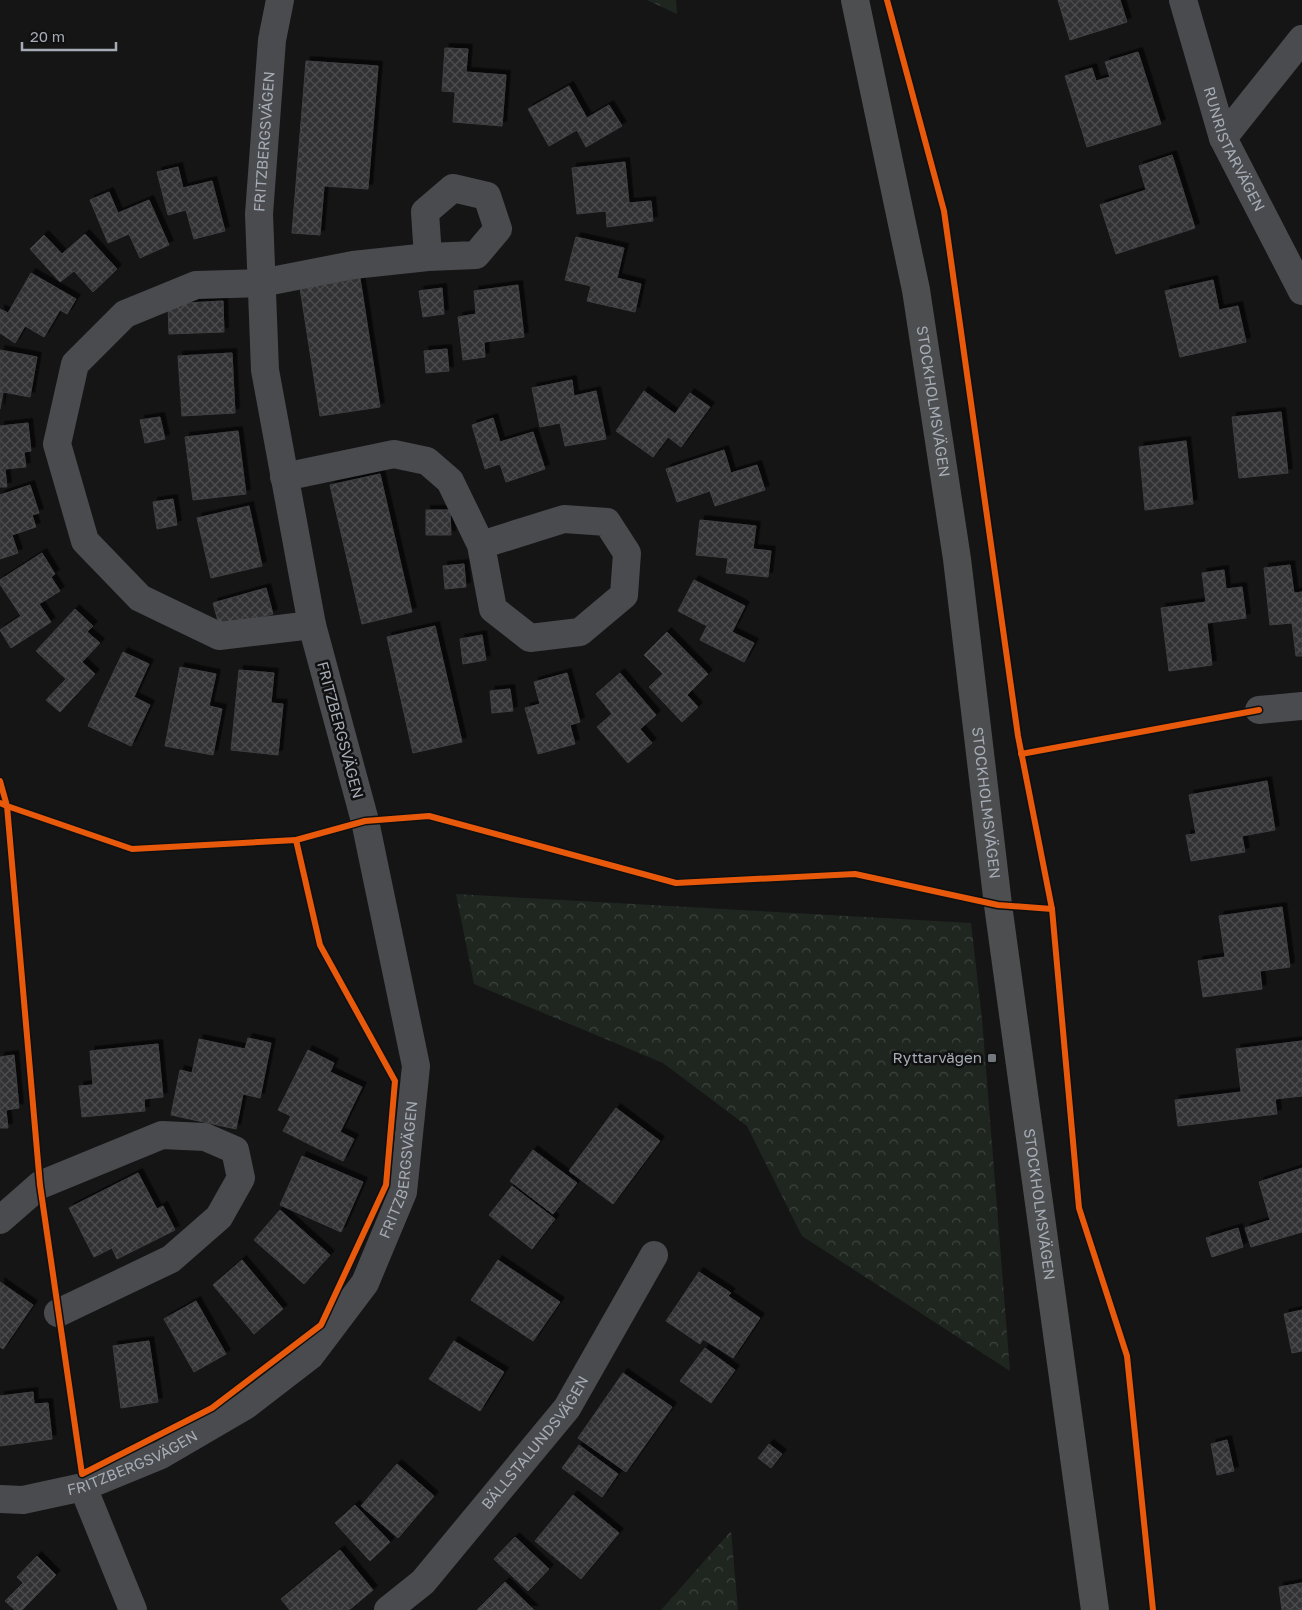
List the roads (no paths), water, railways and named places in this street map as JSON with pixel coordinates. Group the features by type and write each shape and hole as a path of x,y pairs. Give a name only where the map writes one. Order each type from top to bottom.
{"main road":[{"name":"STOCKHOLMSVÄGEN","path":"855,0 916,290 953,530 998,905 1096,1610"}],"street":[{"name":"FRITZBERGSVÄGEN","path":"0,1499 23,1500 83,1487 161,1455 245,1406 310,1356 365,1283 403,1192 416,1066 365,822 312,625 266,370 259,214 272,40 280,0"},
{"name":"RUNRISTARVÄGEN","path":"1183,0 1222,138 1302,290"},
{"path":"1222,138 1302,39"},
{"path":"312,625 219,636 140,598 85,541 57,444 75,364 125,314 196,285 261,282 354,265 428,257"},
{"path":"284,477 394,454 427,461 450,480 481,545 492,609 530,638 580,632 624,594 627,553 607,522 564,519 481,545"},
{"path":"1259,710 1302,706"},
{"path":"0,1220 40,1186 162,1135 205,1137 235,1150 241,1178 219,1217 171,1259 58,1313"},
{"name":"BÄLLSTALUNDSVÄGEN","path":"388,1610 423,1582 567,1408 654,1255"},
{"path":"83,1487 133,1610"}],"place":[{"name":"Ryttarvägen","path":"992,1058"}]}
